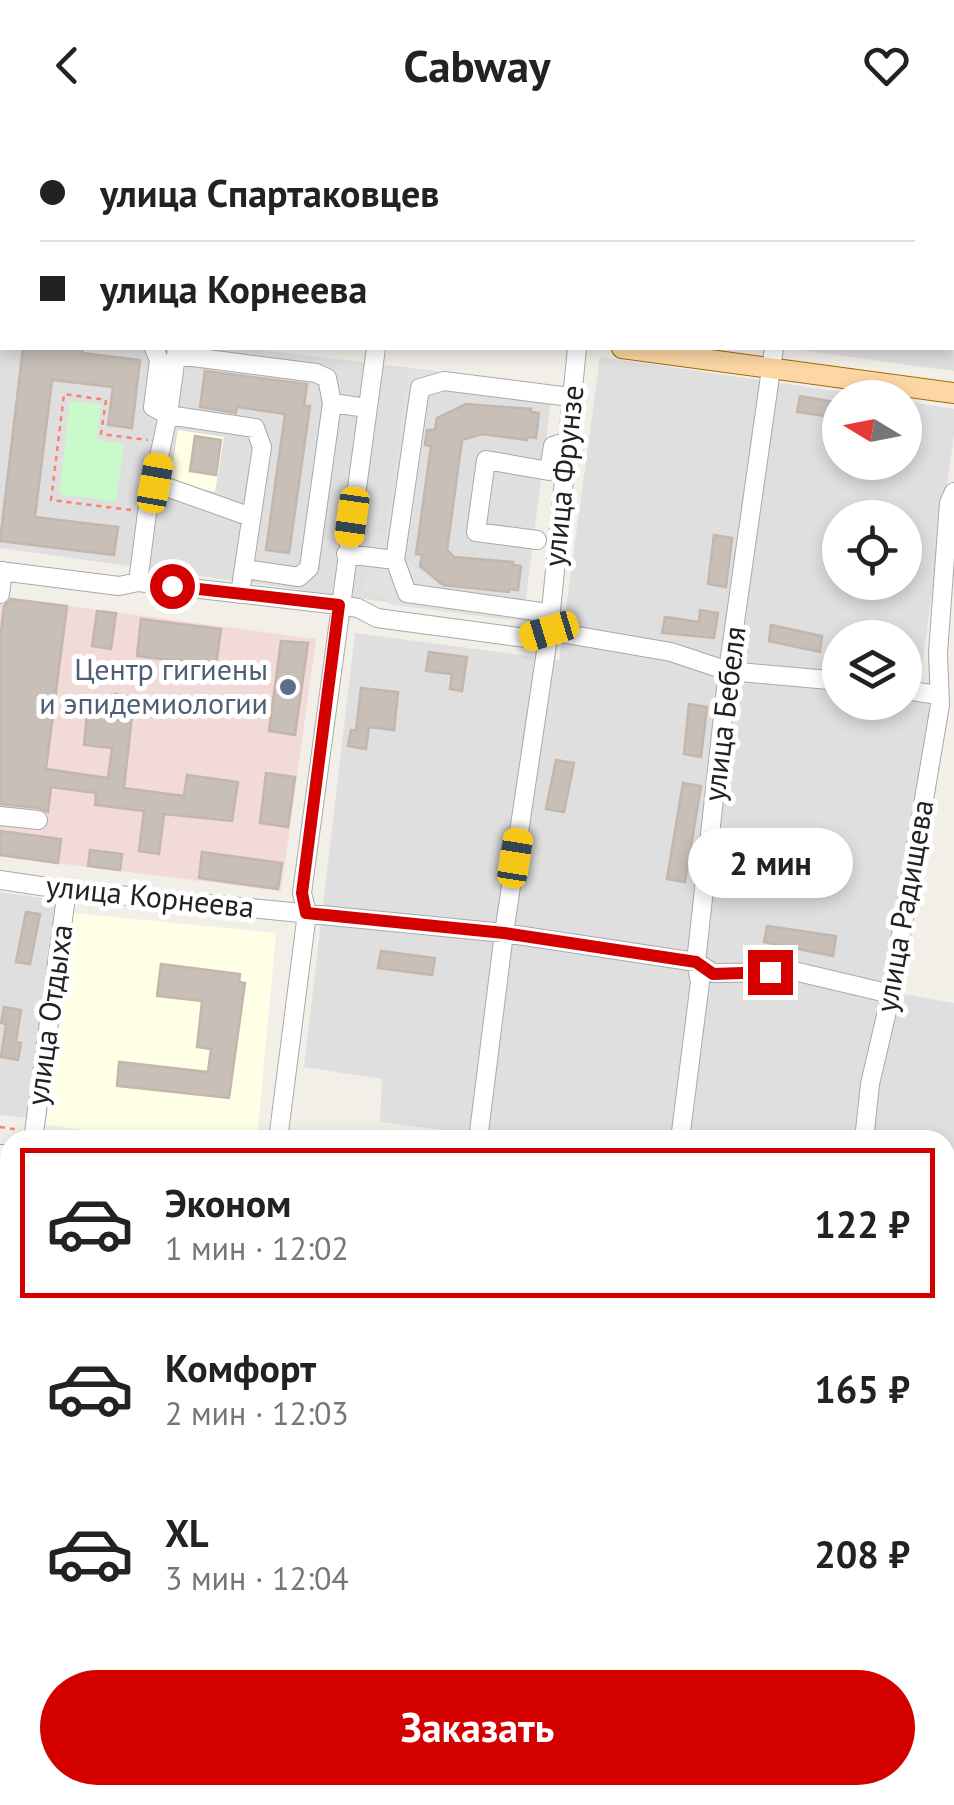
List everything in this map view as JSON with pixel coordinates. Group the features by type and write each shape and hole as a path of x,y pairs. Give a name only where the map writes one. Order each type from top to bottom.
{"main road":[{"path":"656,350 773,357 954,393"}],"street":[{"path":"155,350 159,360 153,407 168,415 255,428 262,447 240,594"},
{"path":"279,1130 306,913 302,893 376,350"},
{"name":"улица Фрунзе","path":"479,1130 549,622 578,350"},
{"path":"138,582 177,351 327,378 332,403 309,568 299,578 244,569"},
{"name":"улица Бебеля","path":"681,1130 700,982 696,962 728,671 773,357"},
{"path":"570,397 444,382 420,388 395,560 407,593 549,622 671,652 728,671 822,679"},
{"path":"332,403 367,408"},
{"path":"537,540 476,532 486,460 549,471 552,446 570,440"},
{"path":"155,483 251,518"},
{"name":"улица Радищева","path":"865,1130 870,1084 890,994 940,705 938,653 954,492"},
{"path":"346,554 395,560"},
{"path":"0,594 1,571 119,586 138,582 339,605 358,608 377,618 526,638 549,622"},
{"path":"922,693 938,695"},
{"path":"0,816 38,820"},
{"name":"улица Корнеева","path":"0,880 504,933 696,962 713,974 798,972 890,994"},
{"name":"улица Отдыха","path":"35,1130 67,890"}],"path":[{"path":"148,513 50,500 64,394 106,400 102,434 162,442"}],"shaded area":[{"path":"0,350 260,350 553,385 523,621 0,548"},
{"path":"801,350 954,350 954,371"},
{"path":"600,357 822,389 822,480 922,480 922,404 954,409 954,434 922,666 922,620 822,620 822,720 922,720 922,703 932,705 887,991 954,1003 954,1130 443,1130 380,1122 382,1079 304,1067 355,633 559,660"},
{"path":"409,369 433,372 407,559 440,590 538,602 534,623 388,604 385,595 364,592 371,533 386,534"},
{"path":"178,430 224,437 215,492 170,481"},
{"path":"0,597 316,639 281,891 0,856"},
{"path":"0,892 56,900 27,1118 0,1115"},
{"path":"73,913 276,933 258,1130 85,1130 46,1125"}],"green space":[{"path":"70,401 101,405 97,440 124,444 116,502 59,494"}],"building":[{"path":"23,350 83,350 82,353 140,360 132,428 108,425 113,387 52,380 35,517 118,527 114,555 0,541"},
{"path":"205,371 307,384 304,406 310,406 289,553 266,550 285,414 237,407 236,413 200,407"},
{"path":"800,396 822,400 822,415 797,412"},
{"path":"466,404 539,413 536,438 482,434 462,440 447,550 454,557 521,566 518,590 443,585 420,566 422,555 416,554 431,446 425,445 427,430 435,430 437,418"},
{"path":"195,436 221,440 216,475 190,471"},
{"path":"714,535 732,538 726,587 708,584"},
{"path":"11,599 67,606 46,769 108,778 112,748 84,745 88,704 114,706 115,694 134,697 124,788 184,796 187,775 238,782 232,821 164,814 159,854 139,851 144,811 95,805 96,793 51,787 48,812 0,804 0,640 4,606"},
{"path":"700,610 718,613 714,638 662,633 665,617 699,622"},
{"path":"97,611 116,613 111,649 92,646"},
{"path":"141,619 221,629 216,666 137,656"},
{"path":"771,625 822,636 820,652 769,641"},
{"name":"Центр гигиены и эпидемиологии","path":"281,641 308,643 295,735 269,731"},
{"path":"429,652 467,657 462,691 450,689 452,674 426,671"},
{"path":"361,688 398,692 394,730 369,727 366,749 348,746 351,730 356,731"},
{"path":"689,704 707,707 701,757 684,754"},
{"path":"556,760 574,763 564,812 546,809"},
{"path":"266,773 295,777 288,827 260,823"},
{"path":"683,783 701,786 685,882 667,879"},
{"path":"0,831 61,839 58,863 0,855"},
{"path":"90,850 122,854 120,870 88,866"},
{"path":"202,852 282,863 278,889 199,878"},
{"path":"26,912 40,914 30,964 16,962"},
{"path":"767,926 836,936 833,956 764,942"},
{"path":"381,951 435,958 432,975 378,968"},
{"path":"161,964 240,974 239,982 245,983 229,1098 117,1086 119,1062 208,1072 211,1049 197,1047 202,1001 157,996"},
{"path":"4,1007 21,1010 16,1042 21,1043 18,1060 1,1057 6,1024 1,1023"}],"place":[{"name":"Центр гигиены и эпидемиологии","path":"288,687"}],"route":[{"path":"172,586 339,605 302,893 306,913 504,933 696,962 713,974 770,972"}]}
